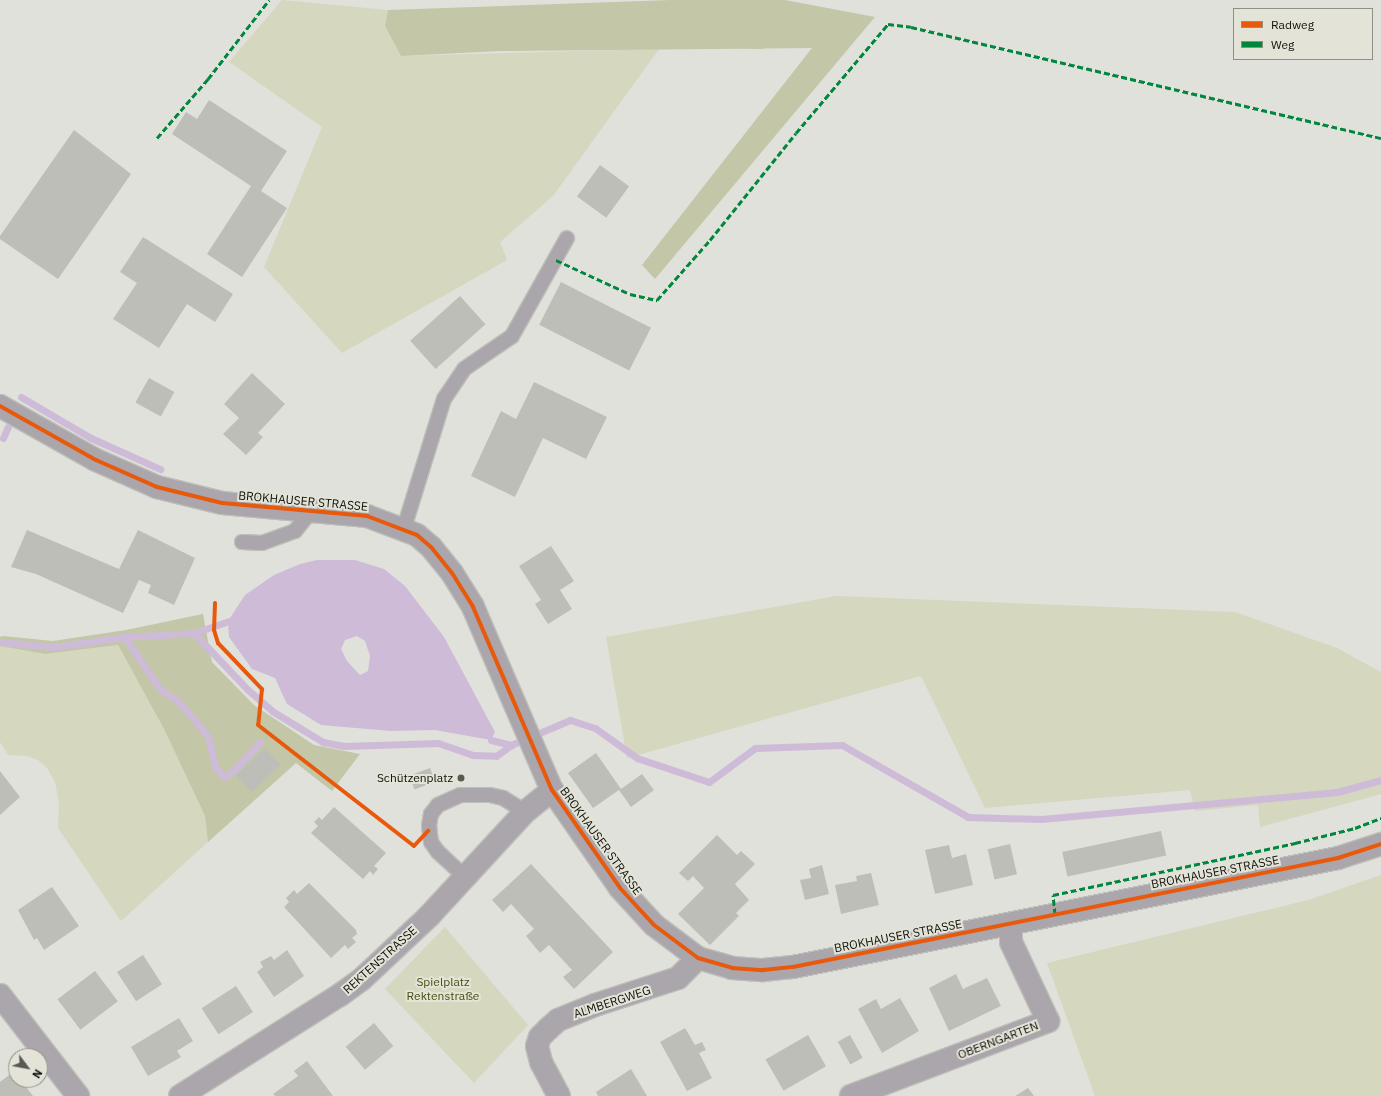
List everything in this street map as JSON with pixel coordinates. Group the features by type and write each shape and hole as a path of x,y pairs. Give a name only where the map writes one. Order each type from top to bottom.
{"street":[{"name":"BROKHAUSER STRASSE","path":"0,406 96,460 157,487 222,504 367,516 404,528 417,535 431,547 452,573 473,607 529,741 552,790 620,888 654,925 698,958 732,968 763,970 793,967 1338,858 1381,844"},
{"name":"REKTENSTRASSE","path":"180,1096 340,996 362,979 429,916 525,812 552,790"},
{"name":"OBERNGARTEN","path":"851,1096 1048,1021 1011,942 1010,924"},
{"name":"ALMBERGWEG","path":"558,1096 541,1062 537,1046 540,1036 558,1020 595,1005 678,978 698,958"},
{"path":"0,995 78,1096"}],"lane":[{"path":"404,528 444,399 464,369 512,336 567,238"},
{"path":"242,542 262,543 295,531 311,511"},
{"path":"465,877 438,852 431,842 429,826 431,814 438,804 460,795 490,795 503,798 525,812"}],"green space":[{"path":"282,0 388,10 385,26 401,56 659,49 553,196 500,242 507,260 342,353 264,267 322,127 229,62"},
{"path":"671,0 785,0 875,17 655,279 642,265 812,48 500,51 401,56 385,26 388,10"},
{"path":"836,596 1235,612 1337,648 1381,672 1381,794 1260,827 1258,805 1195,811 1190,790 985,808 921,676 627,758 606,637"},
{"path":"203,614 212,662 254,705 314,745 360,754 332,791 296,763 208,842 205,816 164,729 118,645 45,654 0,646 0,637 3,636 53,641 126,630"},
{"path":"118,645 164,729 205,816 208,842 121,921 58,828 59,803 55,782 47,768 38,760 27,756 8,755 0,742 0,646 45,654"},
{"path":"1381,875 1381,1096 1095,1096 1047,963 1308,900"},
{"name":"Spielplatz Rektenstraße","path":"445,927 528,1025 474,1083 385,989"}],"shaded area":[{"path":"317,560 355,560 384,569 405,586 444,637 495,732 491,740 435,730 391,731 321,725 287,704 275,678 252,669 229,637 228,621 245,595 274,575 300,564","holes":["357,636 365,641 370,656 368,671 360,675 347,661 341,649 345,640"]}],"building":[{"path":"209,100 287,151 261,191 287,208 242,277 207,254 251,186 172,134 186,112 197,119"},
{"path":"74,130 131,174 58,279 0,239 0,236"},
{"path":"600,165 629,186 606,218 577,197"},
{"path":"143,237 233,294 215,322 187,304 159,348 113,319 137,283 120,272"},
{"path":"561,282 651,328 629,371 539,325"},
{"path":"460,296 485,324 436,369 410,341"},
{"path":"252,373 285,404 258,433 263,437 246,455 223,434 239,418 224,404"},
{"path":"149,378 174,392 161,417 135,402"},
{"path":"534,382 607,417 586,459 543,438 515,497 471,476 501,411 516,419"},
{"path":"27,530 119,569 138,530 195,558 174,605 148,593 151,585 139,580 123,613 36,574 11,567"},
{"path":"551,546 574,581 560,590 572,609 548,624 535,604 541,600 519,566"},
{"path":"265,748 281,765 251,792 236,775"},
{"path":"596,753 621,789 642,774 654,790 631,807 619,790 593,808 568,773"},
{"path":"430,768 435,782 414,790 409,776"},
{"path":"0,771 20,797 0,815"},
{"path":"334,807 386,853 374,866 378,869 373,875 370,871 363,879 311,833 318,826 314,822 319,817 322,820"},
{"path":"1161,831 1166,855 1067,876 1062,852"},
{"path":"717,835 737,855 741,851 755,864 735,884 749,900 736,913 739,916 710,945 678,914 704,888 693,876 688,881 679,873"},
{"path":"1010,844 1017,874 995,879 988,849"},
{"path":"949,845 952,858 966,854 973,885 935,894 925,850"},
{"path":"531,864 613,952 574,989 563,977 572,970 549,945 540,953 526,936 534,929 511,904 503,912 492,900"},
{"path":"822,865 829,894 805,900 800,880 811,878 809,869"},
{"path":"871,873 879,905 841,914 835,885 857,881 856,876"},
{"path":"309,883 356,930 357,934 352,938 356,942 348,949 345,945 331,958 284,907 289,902 286,898 294,890 297,894"},
{"path":"52,887 79,926 44,950 37,938 34,940 18,910"},
{"path":"287,950 304,976 274,997 257,972 263,967 260,962 271,956 274,960"},
{"path":"143,955 162,984 136,1001 117,972"},
{"path":"95,971 118,1001 80,1030 57,999"},
{"path":"956,974 963,989 987,978 1001,1006 949,1031 929,988"},
{"path":"236,986 253,1012 218,1034 202,1008"},
{"path":"900,998 919,1031 882,1053 858,1009 876,999 881,1009"},
{"path":"179,1018 193,1041 177,1051 181,1057 148,1076 131,1047"},
{"path":"374,1023 393,1046 365,1070 346,1047"},
{"path":"685,1028 695,1045 702,1042 706,1050 699,1053 712,1078 687,1091 660,1042"},
{"path":"808,1035 826,1066 784,1091 766,1060"},
{"path":"850,1035 863,1058 850,1065 838,1042"},
{"path":"307,1061 333,1096 275,1096 273,1094 298,1076 294,1071"},
{"path":"631,1069 647,1096 598,1096 596,1092"},
{"path":"8,1076 8,1088 27,1088 33,1096 0,1096 0,1082"},
{"path":"1028,1088 1034,1096 1015,1096"}],"waterway":[{"path":"21,397 91,438 160,469"},
{"path":"3,438 8,427"},
{"path":"0,642 54,647 124,637 194,633 228,621"},
{"path":"194,633 247,689 272,711 323,742 344,746 438,743 473,755 496,756 511,745"},
{"path":"124,637 161,690 178,701 208,736 215,767 224,777 235,769 260,742"},
{"path":"491,740 511,745 570,720 595,728 637,758 709,782 755,748 842,745 968,817 1041,819 1337,792 1381,780"}],"marked path":[{"path":"157,138 208,79 269,0"},
{"path":"556,260 630,294 657,300 710,240 796,133 888,24 911,27 1381,138"},
{"path":"1055,914 1053,895 1295,843 1355,828 1381,818"}],"cycle path":[{"path":"0,406 96,460 157,487 222,503 367,516 417,535 431,547 452,573 473,607 552,790 620,888 654,925 698,958 732,968 763,970 793,967 1338,858 1381,844"},
{"path":"215,603 214,630 218,643 262,689 258,725 414,846 428,831"}],"place":[{"name":"Schützenplatz","path":"461,778"}]}
